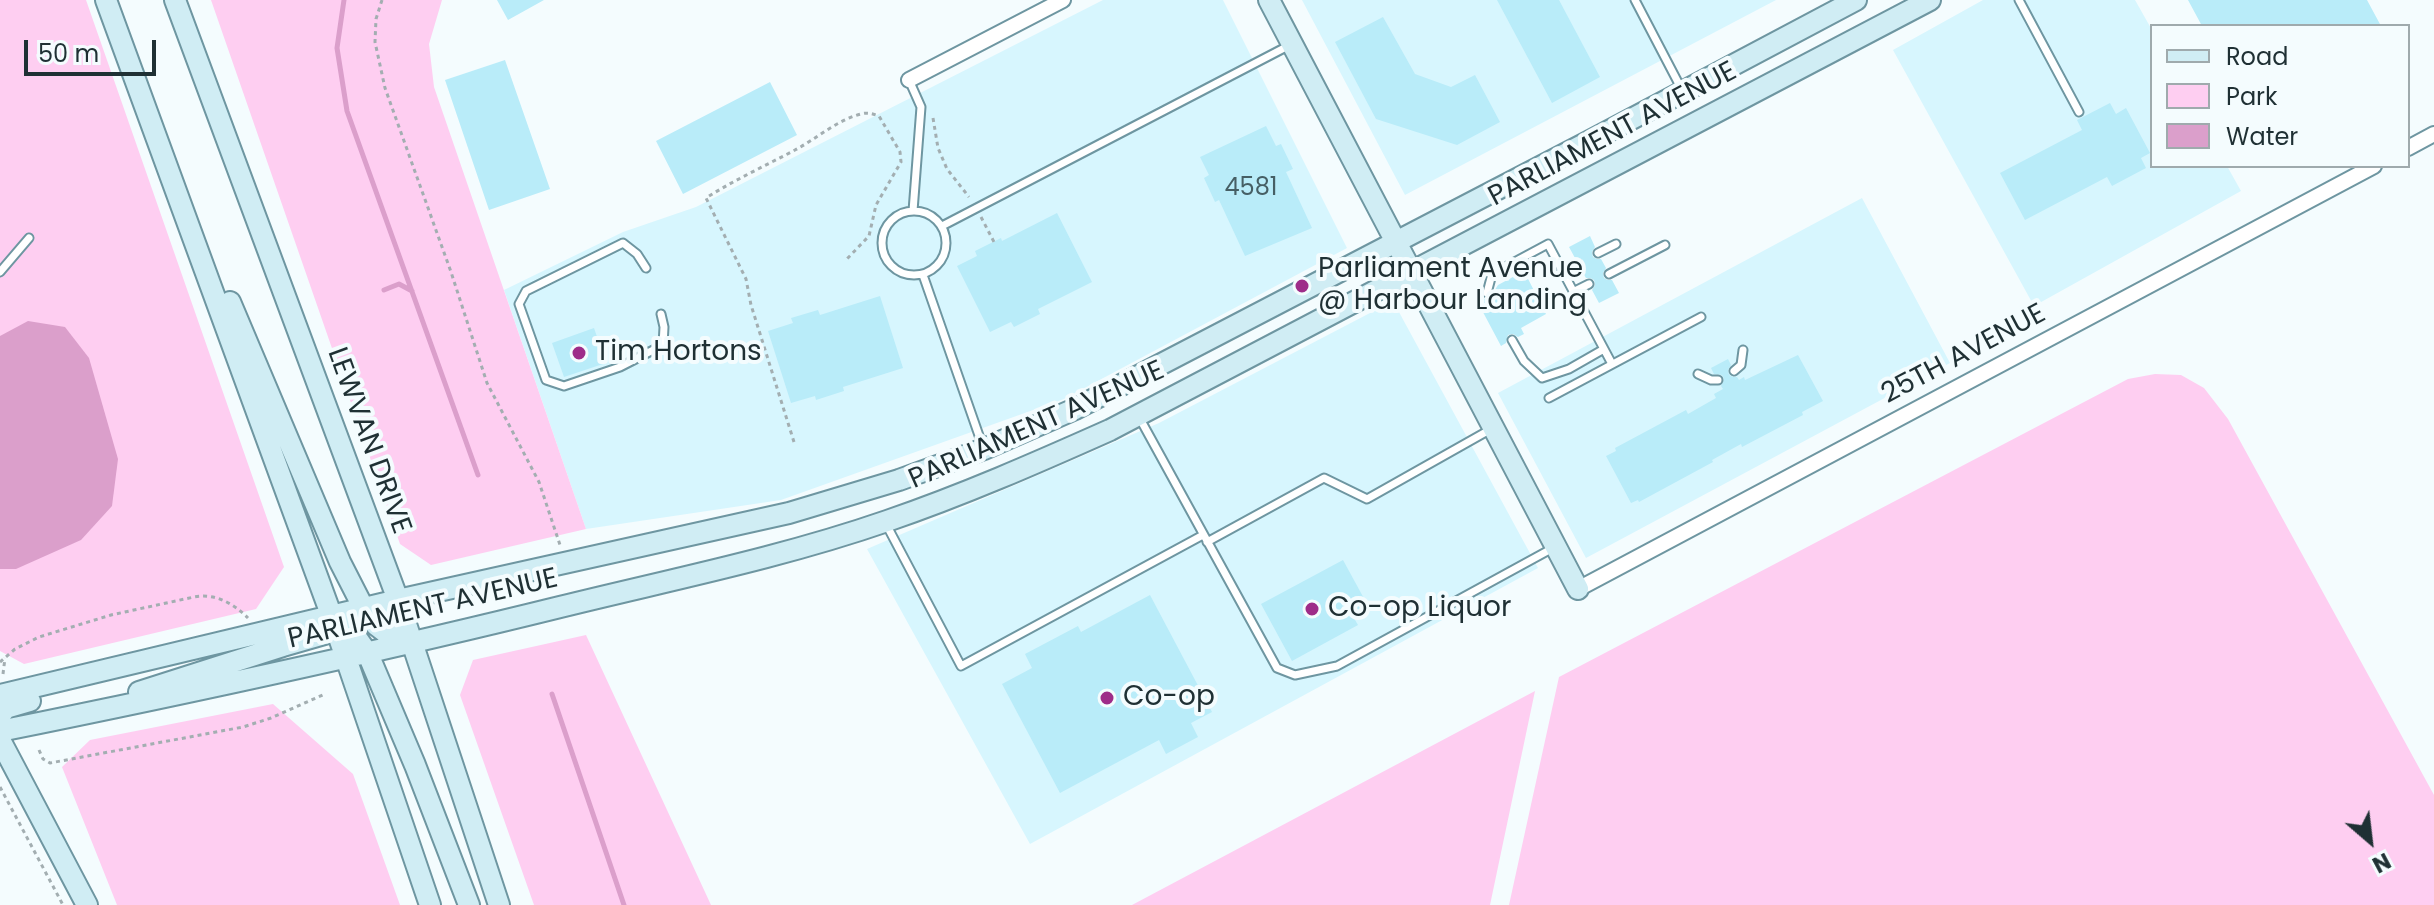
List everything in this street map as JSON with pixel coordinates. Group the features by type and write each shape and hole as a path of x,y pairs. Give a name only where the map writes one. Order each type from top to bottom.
{"main road":[{"path":"106,0 339,625 346,659 430,905"},
{"name":"LEWVAN DRIVE","path":"175,0 398,600 499,905"},
{"path":"1269,0 1578,589"},
{"name":"PARLIAMENT AVENUE","path":"1,689 197,649 262,632 339,625 398,600 789,513 899,480 984,449 1075,409 1856,0"},
{"name":"PARLIAMENT AVENUE","path":"0,731 368,654 794,549 885,522 986,486 1110,430 1930,0"},
{"path":"142,97 340,562 366,613 389,635 412,643"},
{"path":"339,625 368,654 469,905"},
{"path":"47,721 283,646 339,625"},
{"name":"PARLIAMENT AVENUE","path":"0,715 14,705 151,670 197,649"},
{"path":"0,740 87,905"}],"street":[{"path":"909,80 1063,0"},
{"path":"2410,147 2434,134"},
{"name":"25TH AVENUE","path":"1578,589 2370,168"}],"lane":[{"path":"1635,0 1683,92"},
{"path":"2019,0 2079,112"},
{"path":"942,226 1292,43"},
{"path":"909,80 921,107 913,211"},
{"path":"913,211 932,216 942,226 947,242 944,257 923,275 911,276 895,271 882,252 887,225 901,213 913,211"},
{"path":"0,272 29,238"},
{"path":"646,268 637,254 623,243 526,291 519,304 546,380 564,386 620,367 663,345 661,314"},
{"path":"1487,293 1492,274 1548,244 1612,364"},
{"path":"1598,253 1616,244"},
{"path":"1609,274 1665,245"},
{"path":"1562,272 1578,264"},
{"path":"923,275 984,449"},
{"path":"1573,292 1589,284"},
{"path":"1549,398 1701,317"},
{"path":"1512,340 1524,361 1542,378 1569,369 1604,349"},
{"path":"1734,371 1741,365 1743,350"},
{"path":"1698,374 1718,380"},
{"path":"1138,415 1277,668 1295,675 1337,666 1556,546"},
{"path":"885,522 961,666 1324,478 1367,499 1494,427"}],"path":[{"path":"382,0 376,19 375,42 385,88 487,383 539,482 565,563"},
{"path":"921,107 933,118 938,148 947,169 976,208 994,242"},
{"path":"794,442 751,305 746,279 706,198 746,173 799,148 858,114 879,116 900,152 901,162 876,205 869,236 845,261"},
{"path":"0,662 15,649 52,632 111,615 207,595 232,605 262,632"},
{"path":"1,689 5,658"},
{"path":"39,750 43,759 50,763 243,727 325,694"},
{"path":"0,787 63,905"}],"shaded area":[{"path":"1103,0 1223,0 1347,248 1064,399 781,500 586,529 504,290 623,232 696,207"},
{"path":"1302,0 1776,0 1405,195"},
{"path":"1983,0 2135,0 2150,26 2150,168 2228,168 2241,191 2034,306 1893,50"},
{"path":"1862,198 1950,363 1586,558 1498,393"},
{"path":"1393,301 1538,568 1030,844 867,549 1159,423"}],"green space":[{"path":"0,0 86,0 284,567 256,609 24,664 0,651"},
{"path":"211,0 442,0 429,44 434,87 586,529 431,565 400,544"},
{"path":"2155,374 2181,375 2204,388 2228,419 2434,795 2434,905 1509,905 1559,677 2128,379"},
{"path":"586,635 711,905 534,905 460,695 473,660"},
{"path":"1535,691 1490,905 1132,905"},
{"path":"273,704 353,774 400,905 117,905 62,767 90,740"}],"water":[{"path":"28,321 65,327 89,358 118,459 112,506 81,540 16,569 0,569 0,336"}],"building":[{"path":"497,0 544,0 508,20"},
{"path":"1497,0 1559,0 1600,77 1552,103"},
{"path":"2188,0 2367,0 2380,24 2201,24"},
{"path":"1383,17 1415,74 1451,87 1475,75 1500,122 1457,145 1376,119 1335,42"},
{"path":"505,60 550,189 489,210 445,80"},
{"path":"770,82 797,135 683,194 656,141"},
{"path":"2110,103 2116,114 2126,108 2150,153 2141,158 2146,168 2112,186 2107,177 2025,220 2000,173 2082,130 2077,120"},
{"path":"1266,126 1276,146 1281,144 1293,169 1286,172 1312,228 1245,256 1219,200 1215,202 1204,178 1209,175 1200,157"},
{"path":"1057,213 1092,282 1038,309 1040,314 1014,327 1011,322 990,332 957,266 977,256 975,251"},
{"path":"1590,236 1595,247 1593,257 1601,259 1606,268 1604,278 1612,280 1619,293 1599,303 1592,290 1594,280 1586,278 1581,270 1583,260 1575,258 1569,247"},
{"path":"1524,271 1546,314 1521,328 1524,334 1518,337 1508,335 1506,343 1501,346 1476,299 1481,296 1489,299 1498,285"},
{"path":"880,296 903,368 843,387 844,391 816,400 815,396 791,403 768,331 793,323 791,318 818,310 820,315"},
{"name":"Tim Hortons","path":"594,328 606,363 564,377 552,343"},
{"path":"1798,355 1823,401 1802,412 1803,415 1742,447 1741,444 1639,502 1631,503 1606,456 1616,451 1615,448 1686,410 1688,414 1716,398 1714,394 1723,389 1724,379 1722,375 1714,374 1711,368 1728,359 1731,365 1729,375 1739,380 1744,377 1745,380"},
{"name":"Co-op Liquor","path":"1343,560 1367,604 1351,613 1358,625 1292,661 1261,604"},
{"name":"Co-op","path":"1150,595 1212,712 1191,723 1198,737 1166,754 1159,740 1060,793 1002,684 1032,668 1025,654 1078,626 1081,632"}],"waterway":[{"path":"344,0 337,48 347,111 478,475"},
{"path":"384,290 399,284 412,291"},
{"path":"552,694 624,905"}],"place":[{"name":"Parliament Avenue @ Harbour Landing","path":"1302,286"},
{"name":"Tim Hortons","path":"579,353"},
{"name":"Co-op Liquor","path":"1312,609"},
{"name":"Co-op","path":"1107,698"}]}
